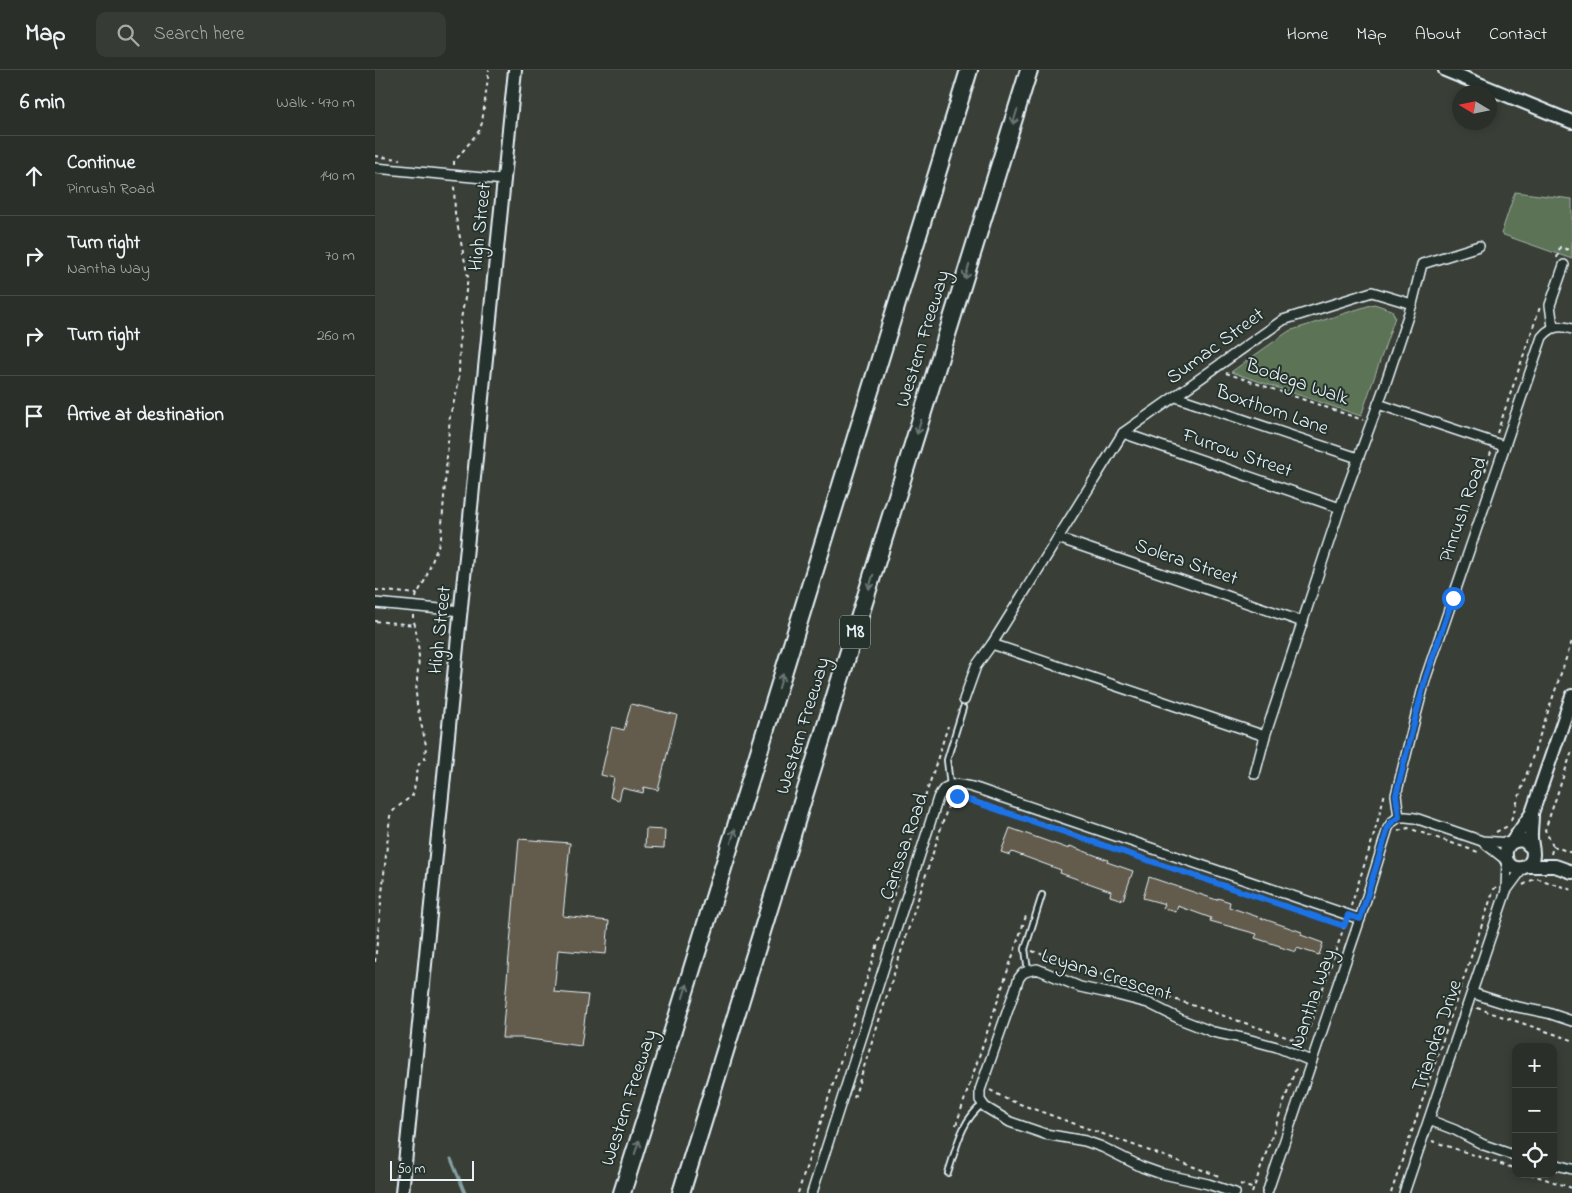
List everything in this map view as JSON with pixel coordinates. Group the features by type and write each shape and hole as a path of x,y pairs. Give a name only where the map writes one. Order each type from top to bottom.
{"highway":[{"name":"Western Freeway","path":"622,1193 969,70"},
{"name":"Western Freeway","path":"681,1193 1029,70"}],"main road":[{"name":"High Street","path":"402,1193 515,70"},
{"path":"1445,70 1572,122"},
{"path":"1525,867 1533,858 1530,836 1532,813 1572,696"},
{"path":"1532,813 1506,850 1507,860 1513,867 1555,866"},
{"path":"1511,842 1519,840 1529,843 1532,849 1555,866 1572,872"}],"street":[{"path":"375,168 505,180"},
{"path":"1255,774 1265,736 1340,508 1412,304 1422,264 1479,246"},
{"path":"1560,263 1550,305 1553,327 1565,326 1572,329"},
{"name":"Sumac Street","path":"964,704 976,666 992,644 1123,433 1283,320 1372,292 1412,304"},
{"name":"Pinrush Road","path":"1399,817 1396,795 1426,677 1541,337 1553,327"},
{"name":"Boxthorn Lane","path":"1176,397 1358,458"},
{"path":"1378,404 1504,446"},
{"name":"Furrow Street","path":"1123,433 1340,508"},
{"name":"Solera Street","path":"1058,538 1303,622"},
{"path":"375,603 462,611"},
{"path":"992,644 1265,736"},
{"name":"Carissa Road","path":"811,1193 938,798 942,791 950,785 961,784 1004,798 1360,919"},
{"path":"1399,817 1415,818 1482,841 1511,842"},
{"name":"Nantha Way","path":"1267,1193 1360,919 1389,827 1399,817"},
{"path":"1482,841 1507,860"},
{"name":"Triandra Drive","path":"1404,1193 1506,891 1507,860"},
{"name":"Triandra Drive","path":"1506,891 1525,867"},
{"name":"Leyana Crescent","path":"983,1104 980,1096 983,1080 1015,987 1019,978 1028,970 1037,969 1081,987 1141,1001 1213,1032 1262,1042 1311,1061"},
{"path":"1471,993 1572,1021"},
{"path":"983,1104 990,1111 1028,1129 1085,1141 1159,1173 1209,1184 1235,1193"},
{"path":"1429,1120 1455,1130 1484,1145 1512,1155"},
{"path":"1557,1165 1572,1169"}],"lane":[{"path":"950,785 947,760 964,704"},
{"path":"1028,970 1025,949 1042,895"},
{"path":"948,1173 965,1124 975,1110 983,1104"}],"path":[{"path":"375,962 390,816 394,810 413,795 418,768 425,754 426,741 420,721 416,692 419,658 413,619 417,594 425,580 441,538 450,415 457,391 460,324 468,277 455,213 454,162 479,131 483,122 489,70"},
{"path":"1560,263 1560,247 1572,251"},
{"path":"1482,478 1542,300"},
{"name":"Bodega Walk","path":"1214,369 1371,423"},
{"path":"375,590 417,594"},
{"path":"375,621 415,625"},
{"path":"1511,820 1572,641"},
{"path":"798,1193 950,720"},
{"path":"1545,830 1572,751"},
{"path":"1252,1193 1348,915 1378,821 1385,792"},
{"path":"853,1099 950,800 957,796 1344,926"},
{"path":"1378,821 1399,832 1408,828 1478,852"},
{"path":"1553,846 1572,853"},
{"path":"1543,880 1572,890"},
{"path":"1391,1193 1496,887"},
{"path":"956,1125 1028,910"},
{"path":"1025,949 1304,1043"},
{"path":"1456,1001 1572,1040"},
{"path":"983,1080 991,1082 990,1090 1006,1098 1226,1179"},
{"path":"1411,1134 1512,1168"},
{"path":"1542,1178 1572,1188"},
{"path":"1236,1182 1254,1189"}],"green space":[{"path":"1515,192 1572,199 1572,259 1501,234"},
{"path":"1374,304 1392,310 1395,317 1361,416 1231,372 1289,331"}],"building":[{"path":"631,704 677,715 658,790 644,787 643,793 622,788 619,800 610,797 614,778 601,775 612,727 624,730"},
{"path":"1010,828 1069,849 1070,846 1133,871 1123,900 1110,896 1111,891 1060,873 1061,870 1012,852 1010,855 1001,852"},
{"path":"646,829 665,830 664,848 645,847"},
{"path":"519,839 570,843 563,916 609,921 606,954 558,950 554,992 588,995 581,1046 522,1038 502,1038"},
{"path":"1149,877 1217,900 1218,898 1230,902 1229,907 1302,932 1301,935 1323,943 1319,955 1297,948 1296,952 1280,947 1255,938 1257,934 1210,921 1211,918 1178,906 1176,912 1163,908 1165,904 1143,898"}],"waterway":[{"path":"451,1159 465,1193"}],"route":[{"path":"957,796 1344,926 1348,915 1360,919 1388,828 1399,817 1396,795 1426,677 1453,598"}]}
